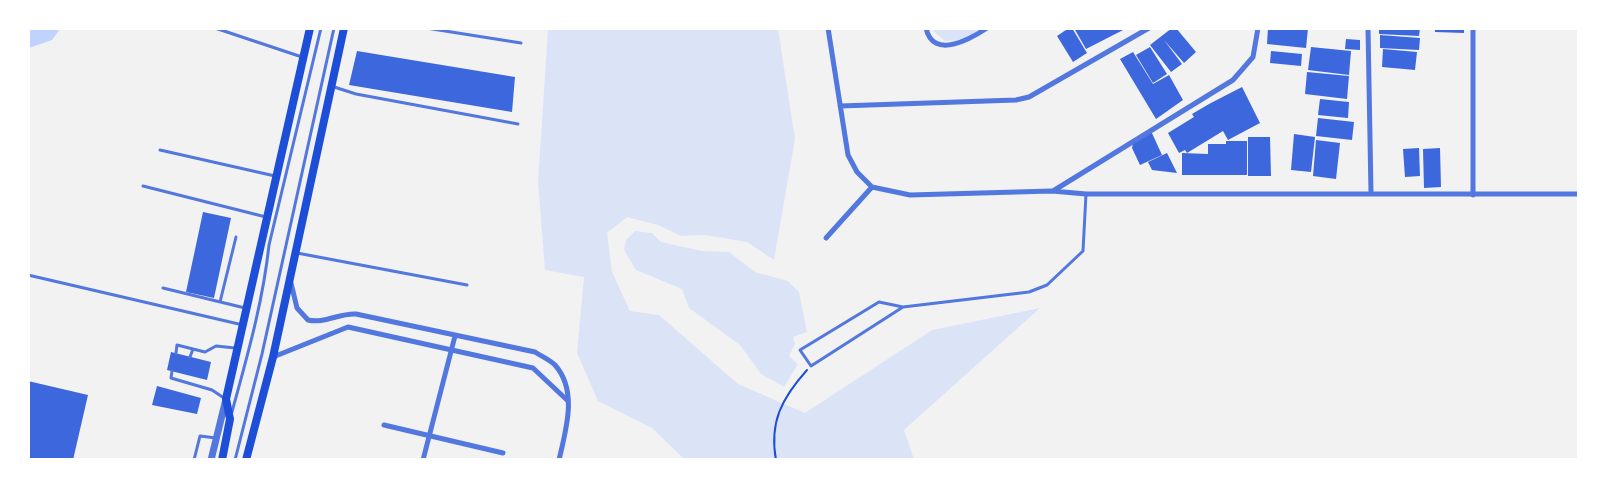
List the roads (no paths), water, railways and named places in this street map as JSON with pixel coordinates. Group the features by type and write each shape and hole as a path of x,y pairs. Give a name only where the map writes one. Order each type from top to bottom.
{"main road":[{"path":"222,459 230,419 226,399 310,28"},
{"path":"246,459 273,357 344,28"}],"street":[{"path":"828,28 852,164 872,187 910,195 1052,191 1086,194 1578,194"},
{"path":"926,28 933,39 945,46 964,43 987,28"},
{"path":"840,106 1016,100 1029,97 1149,28"},
{"path":"1052,191 1233,80 1253,57 1258,28"},
{"path":"1368,28 1371,194"},
{"path":"1473,28 1473,195"},
{"path":"826,238 872,187"},
{"path":"290,278 297,308 308,320 323,321 337,315 356,314 535,352 554,364 565,381 569,402 559,459"},
{"path":"273,357 348,327 533,368 569,402"},
{"path":"423,459 455,336"},
{"path":"211,459 226,399"},
{"path":"384,425 503,453"},
{"path":"250,459 254,435"}],"lane":[{"path":"215,28 304,57"},
{"path":"230,419 249,351 269,244 321,28"},
{"path":"235,459 265,343 334,28"},
{"path":"426,28 521,42"},
{"path":"331,86 356,94 518,124"},
{"path":"160,150 277,177"},
{"path":"143,186 267,218"},
{"path":"903,308 811,366 800,350 879,302 903,308 1029,292 1047,285 1083,251 1086,194"},
{"path":"220,302 236,237"},
{"path":"295,253 467,285"},
{"path":"28,274 243,325"},
{"path":"163,288 246,308"},
{"path":"176,353 177,345 205,352 216,346 237,348"},
{"path":"190,357 193,349"},
{"path":"172,371 171,378 212,390 226,399"},
{"path":"184,382 186,375"},
{"path":"194,459 200,436 216,438"}],"water":[{"path":"28,29 60,29 52,40 29,48"}]}
